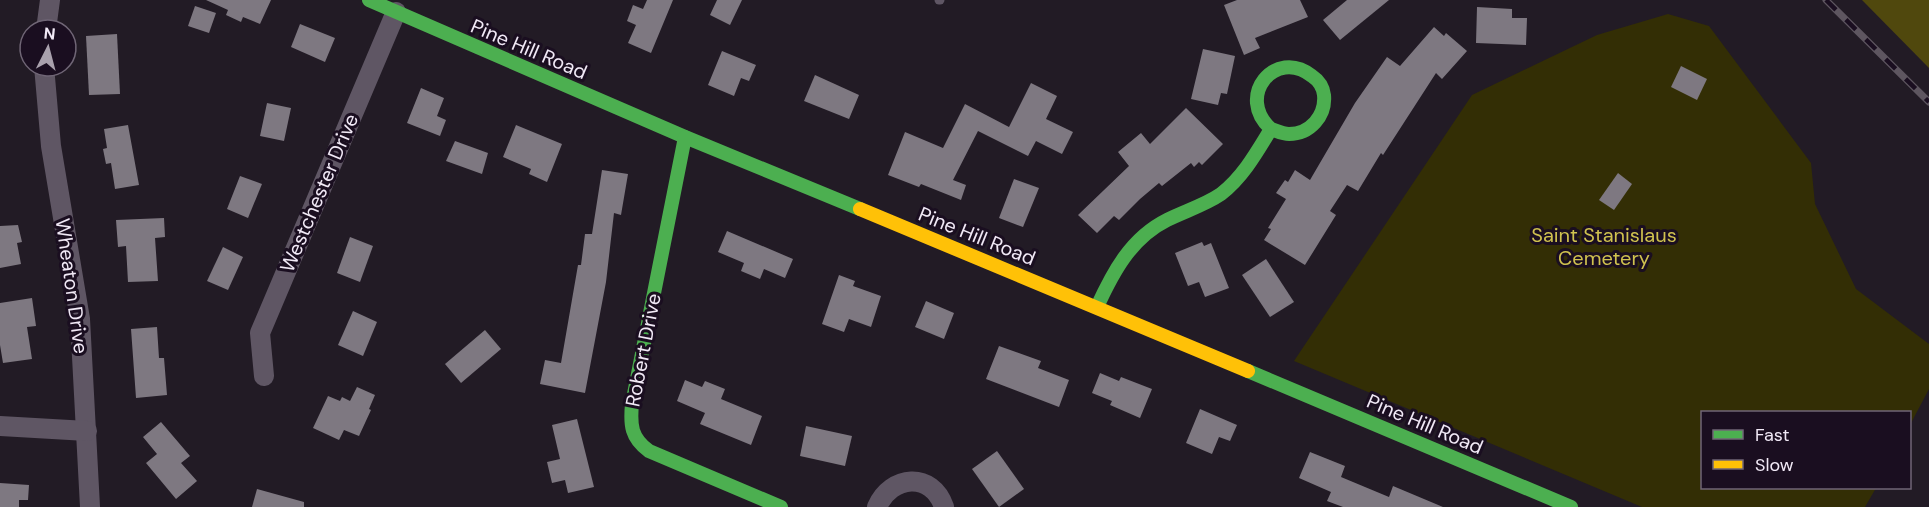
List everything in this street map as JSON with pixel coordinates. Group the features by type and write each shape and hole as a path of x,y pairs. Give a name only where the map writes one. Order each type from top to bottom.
{"street":[{"path":"48,18 50,0"},
{"name":"Pine Hill Road","path":"369,0 685,137 1097,307 1571,507"},
{"name":"Westchester Drive","path":"264,376 260,333 396,12"},
{"path":"1291,66 1299,67 1313,75 1322,88 1324,103 1320,118 1302,133 1294,135 1286,135 1271,129 1260,117 1256,102 1256,94 1263,80 1275,70 1291,66"},
{"name":"Wheaton Drive","path":"45,78 51,146 80,318 90,507"},
{"path":"1097,307 1117,266 1136,242 1161,224 1212,199 1231,186 1246,170 1271,129"},
{"name":"Robert Drive","path":"685,137 629,421 633,436 642,448 781,507"},
{"path":"0,426 87,431"},
{"path":"877,507 883,495 892,487 902,482 914,481 925,484 934,491 944,507"}],"green space":[{"name":"Saint Stanislaus Cemetery","path":"1668,14 1709,26 1811,163 1815,204 1856,289 1929,344 1929,389 1911,423 1911,411 1701,411 1701,489 1875,489 1865,507 1642,507 1294,361 1472,95 1597,35"}],"shaded area":[{"path":"1862,0 1929,0 1929,68"}],"building":[{"path":"206,0 271,0 260,24 243,17 241,22 226,15 228,10"},
{"path":"647,0 673,0 651,53 628,43 636,25 627,21 633,5 643,9"},
{"path":"717,0 742,0 730,25 710,15"},
{"path":"1237,0 1300,0 1308,17 1255,38 1260,48 1244,55 1224,5"},
{"path":"1347,0 1389,0 1340,40 1323,20"},
{"path":"195,6 216,13 209,33 188,26"},
{"path":"1477,7 1512,9 1512,18 1527,18 1526,45 1476,43"},
{"path":"300,24 335,38 325,62 291,47"},
{"path":"1434,27 1444,36 1446,33 1467,51 1442,79 1436,73 1358,191 1347,185 1330,211 1336,215 1305,265 1264,240 1271,229 1268,228 1286,199 1276,193 1285,180 1288,182 1295,170 1310,180 1355,103 1387,57 1400,66"},
{"path":"117,34 120,94 89,95 86,36"},
{"path":"1203,49 1235,56 1227,94 1221,93 1218,105 1191,99"},
{"path":"722,51 756,65 749,81 741,78 734,96 708,85"},
{"path":"1681,66 1707,79 1697,100 1671,87"},
{"path":"815,75 859,95 849,119 804,101"},
{"path":"1031,83 1057,96 1046,119 1073,132 1062,154 1036,141 1028,156 978,131 953,180 966,185 961,200 921,184 919,187 888,175 905,132 943,148 965,104 1009,127"},
{"path":"421,88 444,98 437,116 446,120 440,136 407,123"},
{"path":"267,103 291,108 284,141 260,136"},
{"path":"1186,108 1223,144 1202,165 1199,162 1194,167 1191,163 1162,186 1159,183 1119,220 1114,216 1097,233 1078,215 1129,166 1118,152 1141,133 1150,144"},
{"path":"128,125 139,185 115,189 111,163 106,164 103,149 107,148 104,129"},
{"path":"516,125 562,144 547,182 529,174 531,169 503,157"},
{"path":"455,141 488,153 482,174 446,161"},
{"path":"602,170 628,174 621,215 614,213 606,282 585,393 540,384 545,360 561,363 578,265 581,265 585,234 592,234"},
{"path":"1618,173 1632,184 1614,210 1599,200"},
{"path":"240,176 262,184 248,218 227,209"},
{"path":"1014,179 1039,188 1023,227 999,218"},
{"path":"164,218 165,237 155,238 158,281 128,282 126,246 118,247 116,220"},
{"path":"18,225 22,242 17,243 21,264 0,268 0,226"},
{"path":"727,231 793,259 785,278 764,269 760,279 741,271 744,263 718,252"},
{"path":"350,237 373,246 360,282 337,273"},
{"path":"1202,242 1204,246 1211,243 1229,288 1205,297 1199,282 1188,286 1175,253"},
{"path":"223,247 243,257 228,290 207,281"},
{"path":"1266,259 1294,302 1270,317 1242,275"},
{"path":"839,275 855,281 853,286 881,296 871,327 849,319 844,332 822,324"},
{"path":"32,298 36,326 27,327 32,359 3,363 0,345 0,303"},
{"path":"926,301 954,313 944,339 915,327"},
{"path":"353,311 377,322 363,356 338,345"},
{"path":"157,327 159,358 164,358 167,395 136,398 131,329"},
{"path":"485,330 501,349 461,383 445,364"},
{"path":"999,346 1041,361 1038,368 1069,380 1059,407 986,379"},
{"path":"1100,373 1119,381 1121,377 1152,389 1140,418 1110,405 1112,401 1092,393"},
{"path":"685,380 702,387 705,381 725,389 721,399 762,416 751,445 700,424 705,413 677,401"},
{"path":"357,387 375,395 359,436 344,430 339,440 313,428 328,396 340,401 342,397 350,401"},
{"path":"1200,409 1237,425 1230,441 1219,437 1212,454 1186,443"},
{"path":"577,419 594,487 568,493 565,480 552,483 547,462 560,459 552,425"},
{"path":"161,422 190,456 181,463 197,481 176,499 146,463 157,454 143,437"},
{"path":"806,426 852,436 845,466 800,456"},
{"path":"997,451 1024,489 999,507 972,469"},
{"path":"1310,452 1345,466 1341,477 1389,497 1393,486 1443,507 1343,507 1327,501 1331,492 1299,478"},
{"path":"0,483 29,485 28,500 19,500 19,507 0,507"},
{"path":"257,489 304,502 304,507 252,507"}],"railway":[{"path":"1826,0 1929,102"}],"traffic: fast":[{"path":"369,0 685,137 860,209"},
{"path":"1097,307 1124,257 1143,236 1154,227 1221,194 1249,164 1271,129 1261,116 1257,103 1258,91 1264,80 1273,72 1285,68 1298,69 1314,78 1324,95 1322,110 1315,122 1304,131 1297,133 1284,134 1271,129"},
{"path":"685,137 632,404 633,430 638,441 649,451 781,507"},
{"path":"1248,371 1571,507"}],"traffic: slow":[{"path":"860,209 1248,371"}]}
